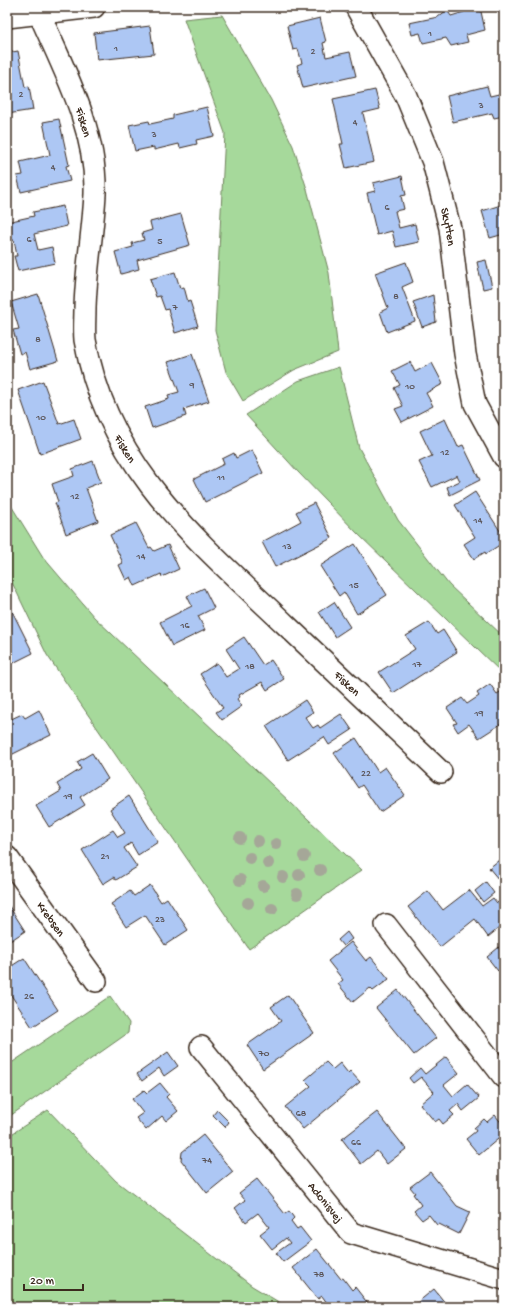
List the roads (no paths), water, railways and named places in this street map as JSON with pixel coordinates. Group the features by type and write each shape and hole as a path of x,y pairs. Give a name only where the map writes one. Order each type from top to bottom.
{"street":[{"path":"7,17 94,7"},
{"name":"Skytten","path":"356,7 406,96 434,162 450,228 465,354 476,404 504,457"},
{"name":"Fisken","path":"39,13 76,98 90,142 95,193 86,287 85,338 95,384 116,433 144,478 188,533 442,772"},
{"name":"Krebsen","path":"7,857 96,981"},
{"path":"386,925 504,1077"},
{"name":"Adonisvej","path":"200,1048 351,1234 504,1279"}]}
